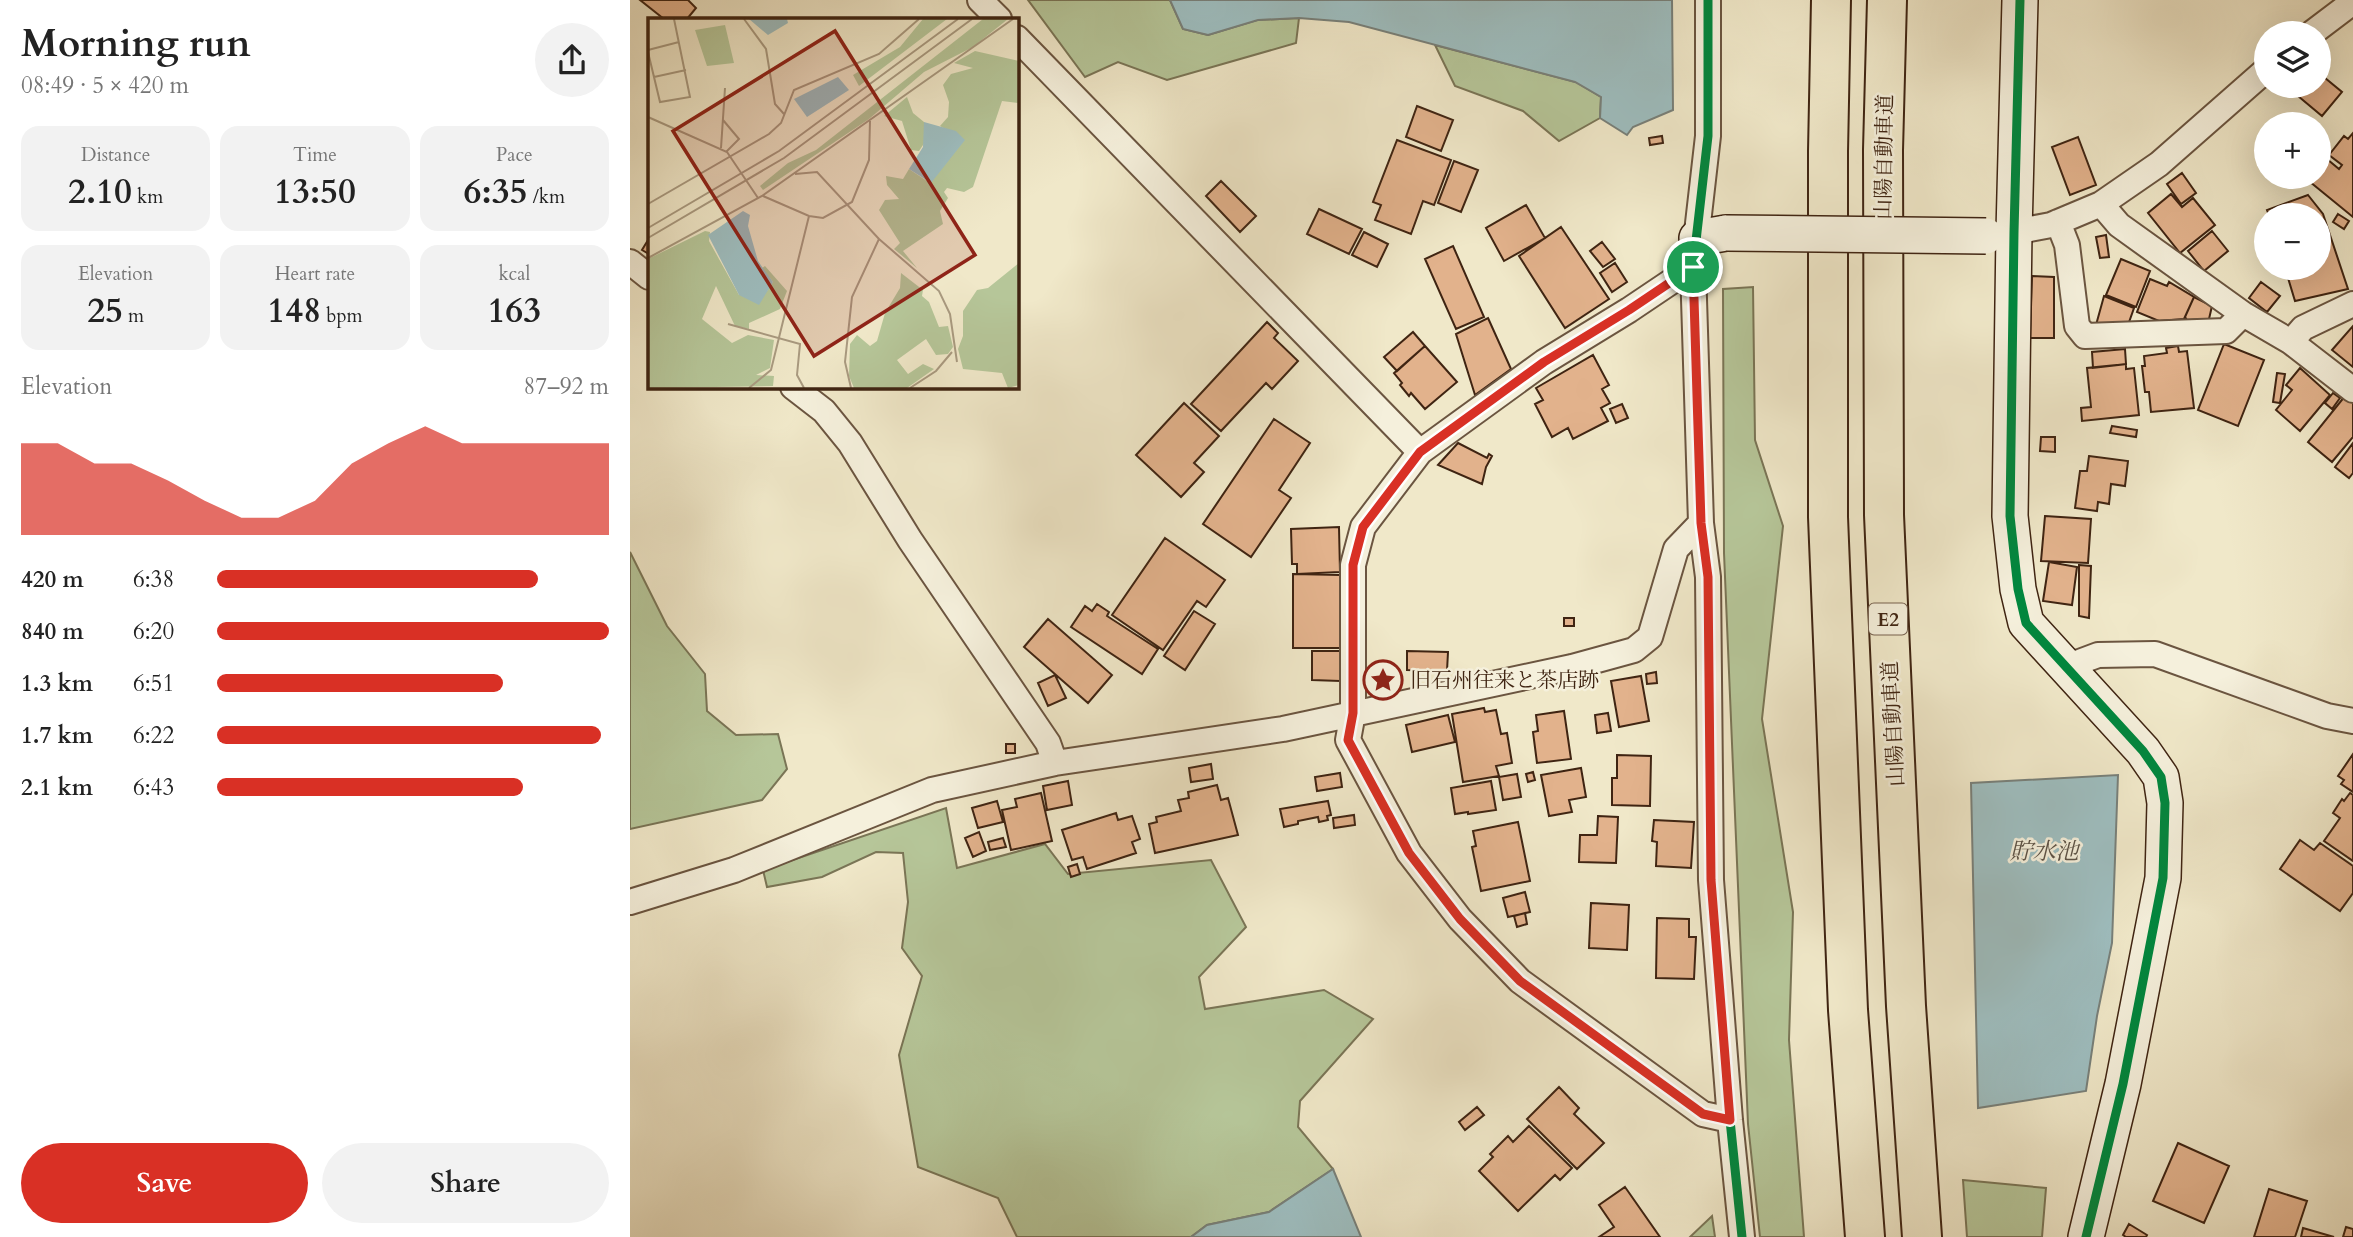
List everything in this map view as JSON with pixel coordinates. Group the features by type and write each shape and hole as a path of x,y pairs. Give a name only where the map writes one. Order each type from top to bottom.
{"highway":[{"path":"1831,0 1828,152 1828,517 1848,1010 1865,1237"},
{"name":"山陽自動車道","path":"1887,0 1884,150 1884,515 1906,1006 1922,1237"}],"street":[{"path":"980,0 998,18"},
{"path":"1707,0 1708,136 1701,523 1708,577 1711,880 1742,1237"},
{"path":"2020,0 2000,234 2010,516 2018,589 2026,623 2143,751 2161,777 2165,803 2163,878 2123,1084 2086,1237"},
{"path":"2328,21 2353,2"},
{"path":"1018,39 1420,452"},
{"path":"1730,1120 1703,1114 1520,981 1460,919 1409,853 1348,740 1353,713 1353,565 1363,527 1420,452 1544,362 1629,310 1705,246 2000,234 2058,222 2101,204 2159,163 2254,80"},
{"path":"2101,204 2119,225 2243,314 2291,342 2353,390"},
{"path":"2058,222 2067,245 2077,326 2085,336 2226,331 2243,314"},
{"path":"630,261 648,276"},
{"path":"2291,342 2303,328 2353,304"},
{"path":"794,388 824,411 850,443 910,540 1048,743 1055,763"},
{"path":"630,902 734,870 932,790 1055,763 1283,729 1572,667 1634,650 1650,637 1676,549 1701,523"},
{"path":"2066,667 2098,655 2155,653 2327,716 2353,721"}],"green space":[{"path":"1028,0 1170,0 1183,29 1208,35 1257,20 1299,18 1296,43 1167,80 1118,62 1085,77"},
{"path":"1435,45 1576,82 1601,97 1600,118 1559,141 1523,111 1455,86"},
{"path":"1753,287 1755,440 1783,526 1762,719 1793,912 1789,1040 1804,1237 1760,1237 1748,1124 1724,553 1723,289"},
{"path":"630,552 667,626 705,674 707,711 736,735 778,734 787,769 762,800 630,829"},
{"path":"946,808 957,868 1045,844 1068,874 1211,860 1246,927 1199,977 1205,1009 1324,990 1373,1019 1300,1101 1298,1127 1333,1169 1269,1212 1207,1225 1191,1237 1017,1237 998,1198 918,1167 899,1055 922,976 902,948 908,902 903,853 876,852 822,877 767,887 763,870"},
{"path":"1963,1180 2046,1188 2042,1237 1967,1237"},
{"path":"1712,1216 1715,1237 1690,1237"}],"water":[{"path":"1170,0 1672,0 1673,110 1633,127 1627,135 1600,118 1601,97 1575,82 1349,22 1299,18 1258,20 1208,35 1183,29"},
{"name":"貯水池","path":"2118,775 2112,943 2097,1016 2086,1091 1978,1108 1971,783"},
{"path":"1333,1169 1361,1237 1191,1237 1207,1225 1269,1212"}],"building":[{"path":"640,0 688,0 696,8 688,18 663,18"},
{"path":"2331,83 2342,92 2325,112 2317,112 2300,98 2331,98"},
{"path":"1417,106 1453,120 1441,151 1406,137"},
{"path":"2353,133 2353,217 2319,189 2331,189 2331,162 2339,169 2342,165 2331,157 2331,152 2344,136 2348,139"},
{"path":"1662,136 1663,143 1650,145 1649,138"},
{"path":"2078,137 2096,185 2070,195 2052,147"},
{"path":"1397,140 1451,160 1434,205 1423,201 1411,234 1375,220 1381,205 1373,202"},
{"path":"1454,161 1478,170 1461,212 1438,203"},
{"path":"2182,173 2196,193 2181,204 2167,184"},
{"path":"1221,181 1256,216 1240,232 1206,196"},
{"path":"2171,194 2182,207 2193,198 2215,225 2180,253 2148,213"},
{"path":"2308,195 2314,203 2286,203"},
{"path":"1526,205 1545,238 1504,261 1486,228"},
{"path":"1319,209 1362,229 1349,254 1307,234"},
{"path":"2338,214 2349,221 2344,229 2333,222"},
{"path":"1561,227 1609,299 1565,328 1519,256"},
{"path":"2212,231 2228,251 2204,271 2188,251"},
{"path":"1364,232 1388,244 1377,267 1352,255"},
{"path":"2106,235 2109,257 2100,258 2096,237"},
{"path":"2331,238 2348,289 2295,301 2289,280 2331,280"},
{"path":"648,240 648,253 642,250"},
{"path":"1602,242 1615,259 1603,267 1590,251"},
{"path":"1453,246 1484,317 1456,329 1425,259"},
{"path":"2121,259 2150,271 2136,307 2106,295"},
{"path":"1615,263 1627,282 1612,292 1600,273"},
{"path":"2032,276 2054,277 2054,338 2030,338"},
{"path":"2150,279 2167,286 2169,282 2194,297 2184,319 2159,321 2137,312"},
{"path":"2261,282 2280,296 2267,312 2249,298"},
{"path":"2104,296 2134,308 2128,325 2096,325"},
{"path":"2194,297 2212,306 2209,319 2187,320 2185,317"},
{"path":"1488,318 1511,369 1475,395 1456,334"},
{"path":"1267,322 1278,333 1274,338 1298,361 1272,389 1266,383 1221,431 1191,404"},
{"path":"2353,326 2353,367 2332,350"},
{"path":"1413,332 1425,346 1397,371 1384,357"},
{"path":"2224,344 2264,360 2238,426 2198,410"},
{"path":"1425,346 1457,382 1425,409 1411,393 1409,396 1394,373"},
{"path":"2178,346 2179,352 2187,351 2194,408 2151,412 2149,392 2145,392 2142,366 2145,366 2144,356 2167,353 2166,348"},
{"path":"2125,349 2126,364 2093,368 2092,352"},
{"path":"1593,355 1609,385 1602,389 1610,403 1601,408 1608,421 1573,439 1568,428 1552,437 1535,404 1543,400 1536,388"},
{"path":"2126,364 2126,369 2134,368 2139,415 2082,421 2081,408 2091,407 2087,368"},
{"path":"2300,368 2330,395 2300,431 2276,410 2292,390 2286,385"},
{"path":"2277,373 2285,374 2280,403 2273,402"},
{"path":"2333,393 2340,398 2332,409 2325,403"},
{"path":"2345,396 2353,402 2353,437 2332,462 2308,442"},
{"path":"1184,403 1219,436 1194,463 1204,472 1181,497 1136,455"},
{"path":"1622,404 1628,418 1616,423 1610,409"},
{"path":"1274,419 1310,443 1279,490 1291,498 1251,557 1203,524"},
{"path":"2112,426 2137,430 2136,437 2110,433"},
{"path":"2041,437 2055,437 2055,452 2040,451"},
{"path":"1458,443 1487,458 1489,454 1492,456 1482,484 1438,465"},
{"path":"2353,443 2353,473 2349,478 2335,467"},
{"path":"2089,456 2128,461 2125,486 2111,484 2109,504 2098,502 2097,511 2075,508 2080,471 2087,471"},
{"path":"2045,516 2091,519 2088,563 2041,561"},
{"path":"1339,527 1340,572 1297,574 1297,564 1292,564 1291,529"},
{"path":"1165,538 1225,580 1206,607 1197,601 1163,650 1112,615"},
{"path":"2049,562 2077,567 2072,605 2043,601"},
{"path":"2079,565 2091,566 2089,618 2079,616"},
{"path":"1293,574 1341,575 1340,648 1293,648"},
{"path":"1097,604 1109,612 1107,616 1158,649 1142,674 1071,627 1085,606 1092,611"},
{"path":"1194,611 1215,624 1185,670 1164,656"},
{"path":"1564,618 1574,618 1574,626 1564,626"},
{"path":"1048,619 1112,675 1088,703 1024,647"},
{"path":"1312,651 1340,651 1340,681 1312,680"},
{"path":"1407,651 1448,652 1447,671 1407,670"},
{"path":"1656,672 1657,683 1647,684 1646,674"},
{"path":"1055,675 1066,698 1048,706 1038,683"},
{"path":"1641,676 1649,721 1619,727 1611,681"},
{"path":"1484,708 1485,712 1496,710 1501,734 1507,733 1512,763 1496,766 1499,776 1463,782 1452,714"},
{"path":"1564,711 1571,759 1537,763 1533,732 1538,731 1536,715"},
{"path":"1608,713 1611,731 1597,733 1595,715"},
{"path":"1448,715 1455,742 1412,752 1406,725"},
{"path":"1006,744 1015,744 1015,753 1006,753"},
{"path":"2353,754 2353,792 2341,784 2344,780 2338,776"},
{"path":"1617,755 1651,756 1650,806 1612,805 1612,778 1617,778"},
{"path":"1211,764 1213,779 1191,782 1189,768"},
{"path":"1581,768 1586,797 1569,800 1572,812 1549,816 1541,775"},
{"path":"1533,772 1535,780 1528,782 1526,774"},
{"path":"1340,773 1342,787 1317,791 1315,777"},
{"path":"1517,774 1521,797 1503,800 1499,777"},
{"path":"1068,781 1072,805 1047,810 1043,786"},
{"path":"1491,781 1496,810 1455,814 1451,788"},
{"path":"1217,785 1221,800 1228,798 1238,835 1155,853 1149,824 1157,822 1156,817 1181,811 1178,800 1189,798 1188,792"},
{"path":"1041,793 1052,841 1011,850 1002,810 1017,807 1015,799"},
{"path":"2350,793 2353,795 2353,861 2324,841 2340,818 2333,813 2342,799 2344,801"},
{"path":"997,801 1003,822 978,828 972,808"},
{"path":"1328,801 1331,815 1327,816 1328,820 1319,822 1318,817 1284,827 1280,809"},
{"path":"1116,813 1118,820 1132,816 1140,839 1132,842 1136,853 1087,869 1083,857 1072,860 1062,830"},
{"path":"1354,815 1355,825 1334,828 1333,818"},
{"path":"1598,816 1618,817 1616,863 1579,862 1580,835 1597,835"},
{"path":"1654,820 1694,822 1691,868 1656,866 1657,842 1652,841"},
{"path":"1518,822 1530,881 1481,891 1472,847 1476,846 1473,831"},
{"path":"979,832 986,851 973,857 965,838"},
{"path":"1003,838 1006,847 990,850 988,842"},
{"path":"2300,840 2314,850 2320,843 2353,866 2353,893 2340,911 2280,869"},
{"path":"1077,864 1080,874 1071,877 1068,867"},
{"path":"1525,892 1530,912 1508,917 1503,898"},
{"path":"1591,903 1629,905 1627,950 1589,948"},
{"path":"1525,913 1527,924 1517,927 1514,916"},
{"path":"1657,918 1689,919 1689,937 1696,937 1694,979 1656,978"},
{"path":"1559,1087 1579,1108 1574,1114 1604,1143 1577,1169 1527,1119"},
{"path":"1477,1107 1484,1115 1465,1130 1459,1122"},
{"path":"1529,1126 1572,1168 1560,1180 1555,1175 1518,1211 1479,1171 1493,1157 1490,1154 1508,1136 1513,1142"},
{"path":"2178,1143 2229,1166 2204,1223 2153,1201"},
{"path":"1625,1187 1660,1237 1599,1237 1614,1227 1599,1205"},
{"path":"2269,1189 2307,1201 2295,1237 2254,1237"},
{"path":"2129,1224 2147,1235 2146,1237 2123,1235"},
{"path":"2346,1227 2353,1229 2353,1237 2343,1237"},
{"path":"2303,1228 2334,1237 2301,1237"}],"cycle path":[{"path":"1708,0 1708,136 1693,267 1701,523 1708,577 1711,880 1742,1237"},
{"path":"2020,0 2010,516 2018,589 2026,623 2143,751 2161,777 2165,803 2163,878 2123,1084 2086,1237"}],"place":[{"name":"旧石州往来と茶店跡","path":"1383,680"}],"route":[{"path":"1693,267 1701,523 1708,577 1711,880 1730,1120 1703,1114 1520,981 1460,919 1409,853 1348,740 1353,713 1353,565 1363,527 1420,452 1544,362 1693,267"}]}
